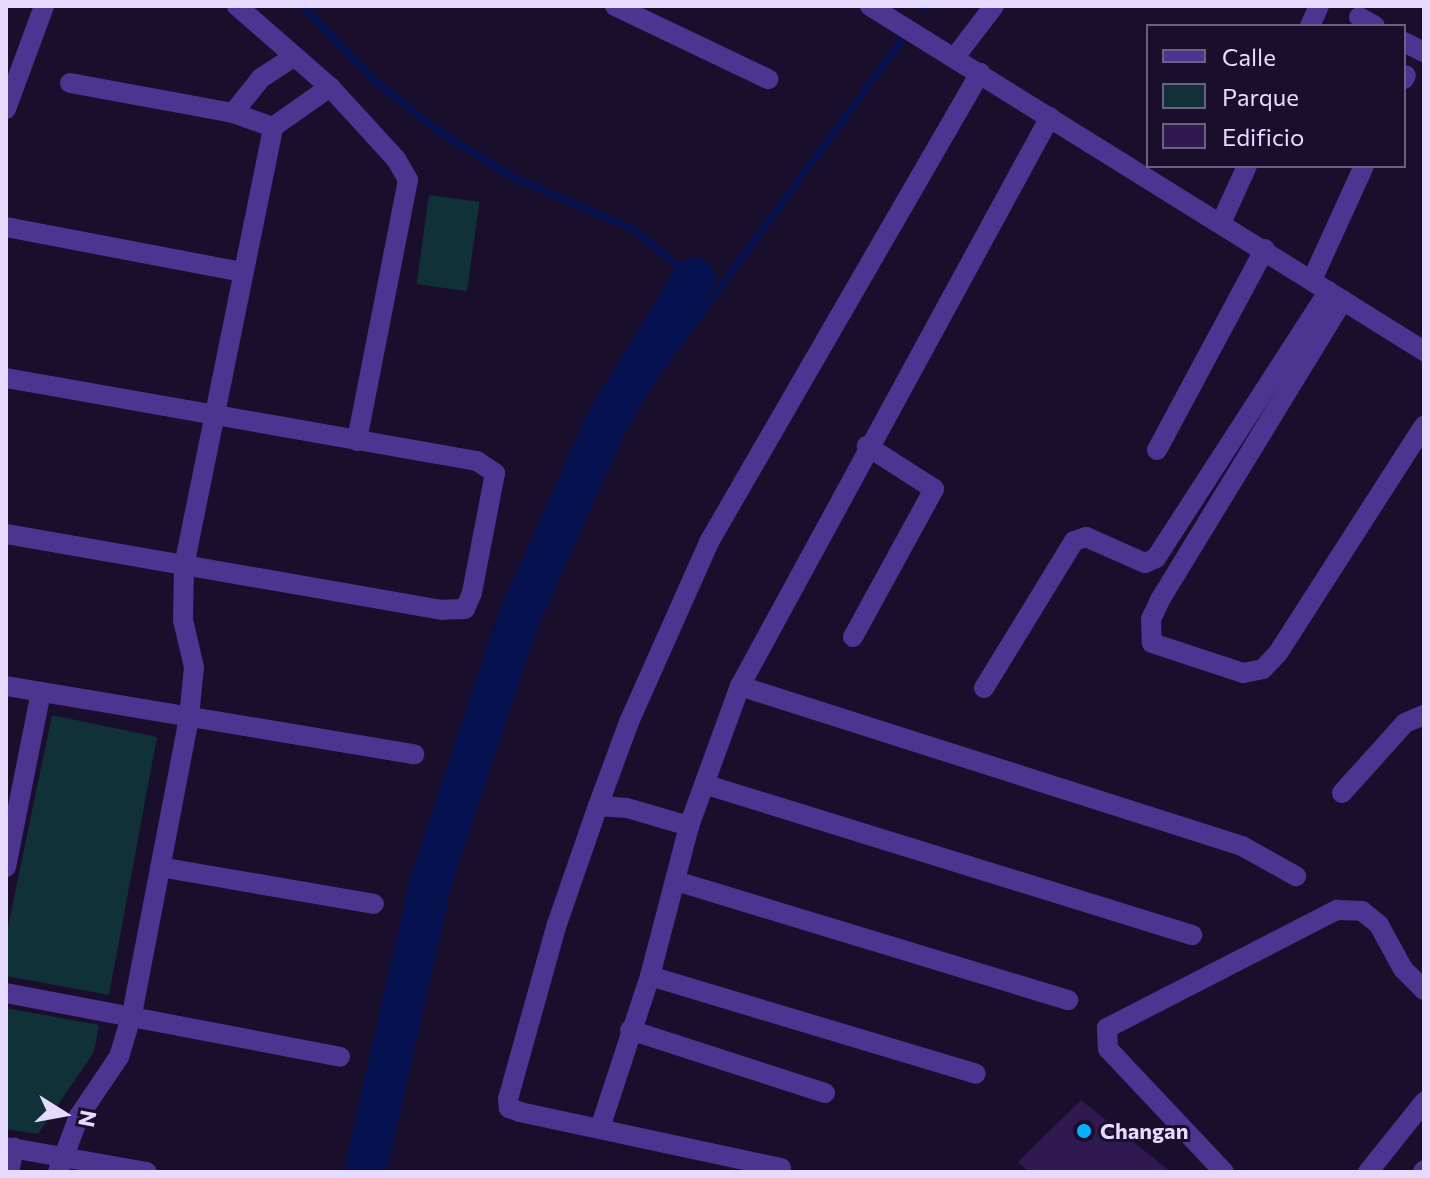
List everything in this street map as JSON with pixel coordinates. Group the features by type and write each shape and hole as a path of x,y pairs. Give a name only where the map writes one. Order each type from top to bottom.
{"street":[{"path":"6,109 44,6"},
{"path":"237,6 330,87 396,159 408,180 357,441"},
{"path":"615,6 768,79"},
{"path":"870,6 893,12 980,73 1424,351"},
{"path":"955,57 994,6"},
{"path":"1406,43 1424,52"},
{"path":"233,113 261,78 293,57"},
{"path":"781,1168 509,1108 508,1099 556,927 598,806 629,722 709,542 980,73"},
{"path":"70,83 233,113 273,127"},
{"path":"60,1164 79,1116 119,1057 132,1014 189,717 194,667 183,620 184,566 241,272 273,127 330,87"},
{"path":"600,1128 650,976 689,826 707,785 740,686 867,446 1050,117"},
{"path":"1221,223 1246,168"},
{"path":"1363,168 1328,290 1160,600 1151,619 1152,643 1243,673 1263,669 1278,653 1424,426"},
{"path":"6,227 241,272"},
{"path":"1157,450 1265,249"},
{"path":"984,688 1074,541 1086,537 1145,563 1156,558 1328,290"},
{"path":"6,378 477,461 495,473 472,593 465,609 442,610 6,534"},
{"path":"853,637 934,489 867,446"},
{"path":"6,686 414,754"},
{"path":"740,686 1242,846 1296,876"},
{"path":"7,854 41,692"},
{"path":"1342,793 1405,723 1424,715"},
{"path":"707,785 1192,935"},
{"path":"598,806 627,808 689,826"},
{"path":"160,867 374,904"},
{"path":"676,881 1068,1000"},
{"path":"1224,1172 1108,1049 1107,1028 1337,910 1362,911 1379,925 1403,969 1424,990"},
{"path":"650,976 976,1074"},
{"path":"6,993 132,1014 340,1057"},
{"path":"630,1030 825,1093"},
{"path":"1368,1172 1424,1102"},
{"path":"9,1172 10,1148 60,1164 147,1172"}],"green space":[{"path":"429,195 480,202 467,291 416,284"},
{"path":"52,715 157,737 109,995 6,976 6,936"},
{"path":"6,1008 99,1025 94,1052 38,1134 6,1129"}],"building":[{"name":"Changan","path":"1081,1100 1171,1172 1029,1172 1018,1162"}],"waterway":[{"path":"302,6 376,82 443,134 515,178 633,229 694,279"},
{"path":"378,1172 443,884 511,671 635,402 902,39"},
{"path":"365,1172 432,878 516,625 606,423 694,279"}],"place":[{"name":"Changan","path":"1084,1131"}]}
